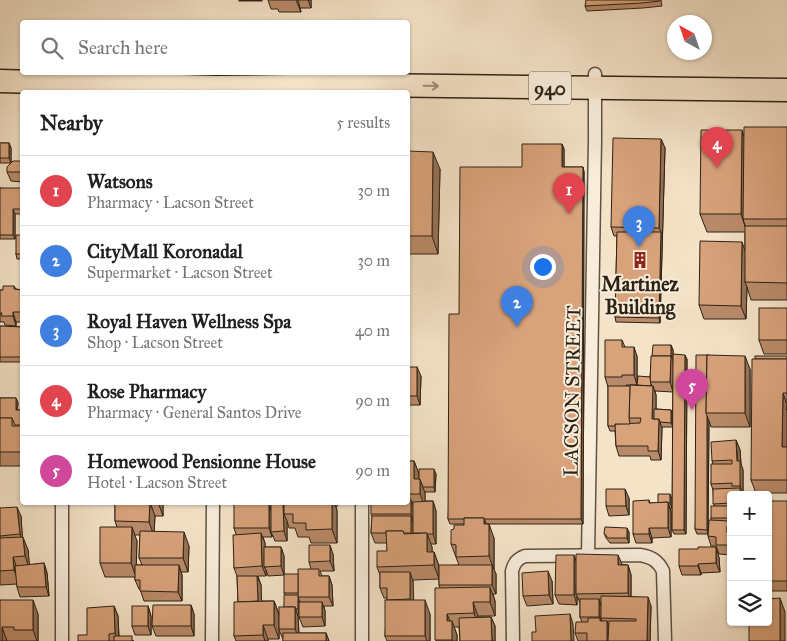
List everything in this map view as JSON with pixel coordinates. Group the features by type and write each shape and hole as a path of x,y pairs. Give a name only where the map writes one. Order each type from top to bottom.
{"highway":[{"path":"0,66 20,66"},
{"name":"940","path":"410,70 787,90"},
{"name":"940","path":"0,81 62,87 217,90 364,89 787,75"}],"street":[{"name":"LACSON STREET","path":"588,555 595,81"},
{"path":"62,505 62,641"},
{"path":"212,641 213,505"},
{"path":"362,505 362,641"},
{"path":"513,641 512,571 516,561 525,556 588,555 640,555 647,556 658,562 664,577 665,641"}],"building":[{"path":"586,0 660,0 660,1 585,6"},
{"path":"744,127 787,127 787,219 743,219"},
{"path":"701,130 742,130 741,214 700,214"},
{"path":"613,138 661,139 659,228 611,227"},
{"path":"0,143 9,143 9,158 0,158"},
{"path":"522,144 562,144 562,167 583,167 581,519 448,519 449,314 459,314 460,167 522,167"},
{"path":"410,151 433,152 432,236 410,236"},
{"path":"13,161 20,161 20,172 7,172 7,167"},
{"path":"0,188 20,188 20,209 13,209 13,235 0,235"},
{"path":"745,226 787,226 787,283 745,282"},
{"path":"617,232 661,232 659,318 615,317"},
{"path":"16,235 20,235 20,254 16,254"},
{"path":"700,241 742,242 741,306 699,305"},
{"path":"3,286 14,286 14,289 20,290 20,312 13,312 13,316 1,316 0,290 3,290"},
{"path":"759,308 787,308 787,340 759,340"},
{"path":"0,326 20,327 20,357 0,357"},
{"path":"605,340 622,340 622,347 634,347 634,375 605,377"},
{"path":"653,345 671,345 671,356 652,356"},
{"path":"673,354 685,355 684,530 672,530"},
{"path":"696,355 707,355 707,530 695,529"},
{"path":"707,355 745,356 745,413 706,413"},
{"path":"651,356 671,356 670,382 650,382"},
{"path":"755,356 787,356 787,359 755,359"},
{"path":"752,359 787,359 787,393 783,393 782,447 787,447 787,480 751,480"},
{"path":"410,367 417,367 417,396 410,396"},
{"path":"638,376 650,377 651,386 637,385"},
{"path":"630,385 653,386 652,419 659,419 658,451 648,451 648,446 616,446 615,424 640,423 641,418 629,418"},
{"path":"608,386 630,386 630,424 608,426"},
{"path":"0,398 16,398 16,410 20,410 20,425 15,425 12,418 0,418"},
{"path":"654,409 671,410 671,423 660,422 659,419 654,419"},
{"path":"0,418 12,418 12,426 20,426 20,452 0,452"},
{"path":"736,440 737,461 740,461 740,486 732,486 732,483 711,484 711,464 732,464 732,460 712,461 711,442"},
{"path":"410,461 414,461 414,479 420,479 420,494 410,494"},
{"path":"419,469 434,469 434,487 423,487 419,479"},
{"path":"740,488 740,491 727,491 727,503 713,504 713,489"},
{"path":"606,489 625,489 626,506 606,506"},
{"path":"658,494 670,494 670,503 658,503"},
{"path":"411,500 411,514 371,514 371,505 410,505"},
{"path":"649,500 649,503 668,502 668,528 649,528 649,534 633,534 633,501"},
{"path":"433,501 433,534 413,533 413,502"},
{"path":"772,501 787,501 787,581 772,581"},
{"path":"115,505 150,505 149,522 115,521"},
{"path":"234,505 269,505 269,528 234,528"},
{"path":"271,505 283,505 284,531 271,532"},
{"path":"284,505 332,505 332,529 306,530 306,523 293,523 293,514 284,514"},
{"path":"711,506 727,506 727,518 711,518"},
{"path":"17,507 20,534 0,536 0,508"},
{"path":"372,516 411,516 411,533 386,531 386,533 371,533"},
{"path":"464,518 484,518 484,524 489,524 489,556 456,557 456,545 451,544 451,530 454,529 454,525 464,525"},
{"path":"709,520 727,521 727,545 716,545 716,537 708,536"},
{"path":"100,527 132,527 131,563 100,563"},
{"path":"605,527 627,528 627,538 608,538 604,533"},
{"path":"140,531 184,532 183,558 139,558"},
{"path":"386,531 403,531 404,534 427,533 427,552 434,552 434,565 377,567 377,551 387,551"},
{"path":"261,533 262,566 234,568 233,535"},
{"path":"23,537 25,556 13,557 14,570 0,571 0,538"},
{"path":"309,545 330,545 330,561 309,562"},
{"path":"264,547 281,547 281,566 264,567"},
{"path":"698,547 716,547 716,563 698,564 698,566 679,566 679,549 698,549"},
{"path":"576,554 618,555 618,565 628,565 628,593 576,594"},
{"path":"556,555 574,555 574,595 555,595"},
{"path":"44,563 46,587 17,587 15,566"},
{"path":"135,565 179,565 178,592 140,591 140,580 135,580"},
{"path":"439,565 492,565 492,585 439,585"},
{"path":"298,569 319,569 319,576 329,576 329,597 298,597"},
{"path":"548,571 549,595 523,596 522,573"},
{"path":"380,572 410,572 410,599 387,600 387,588 380,588"},
{"path":"284,574 298,574 298,593 284,593"},
{"path":"237,576 257,576 258,601 238,602"},
{"path":"490,587 490,602 473,602 474,613 447,614 447,621 452,621 452,640 435,640 435,588"},
{"path":"284,595 298,595 298,609 295,607 284,607"},
{"path":"601,596 648,597 647,641 608,641 609,621 636,621 636,619 601,618"},
{"path":"780,598 780,641 749,641 749,626 772,626 772,599"},
{"path":"580,599 599,599 599,617 580,617"},
{"path":"0,600 33,600 33,630 14,630 14,627 2,627 2,641 0,641"},
{"path":"385,600 425,600 425,636 385,636"},
{"path":"274,601 274,625 263,625 263,635 234,636 234,602"},
{"path":"299,602 322,602 322,617 299,617"},
{"path":"153,605 191,605 191,626 152,626"},
{"path":"114,606 115,633 109,634 109,641 78,641 78,635 87,635 87,608"},
{"path":"132,606 148,606 148,626 132,626"},
{"path":"279,607 295,607 295,629 279,629"},
{"path":"570,614 571,641 532,641 532,632 536,632 535,616"},
{"path":"491,617 492,641 460,641 459,618"},
{"path":"588,618 600,618 600,621 607,621 607,641 587,641 587,633 575,633 576,622 588,622"},
{"path":"283,633 326,633 326,641 283,641"},
{"path":"114,636 132,636 132,641 114,641"}],"place":[{"name":"Rose Pharmacy","path":"717,168"},
{"name":"Watsons","path":"569,214"},
{"name":"Royal Haven Wellness Spa","path":"639,247"},
{"name":"Martinez Building","path":"640,260"},
{"name":"CityMall Koronadal","path":"517,327"},
{"name":"Homewood Pensionne House","path":"692,410"}]}
